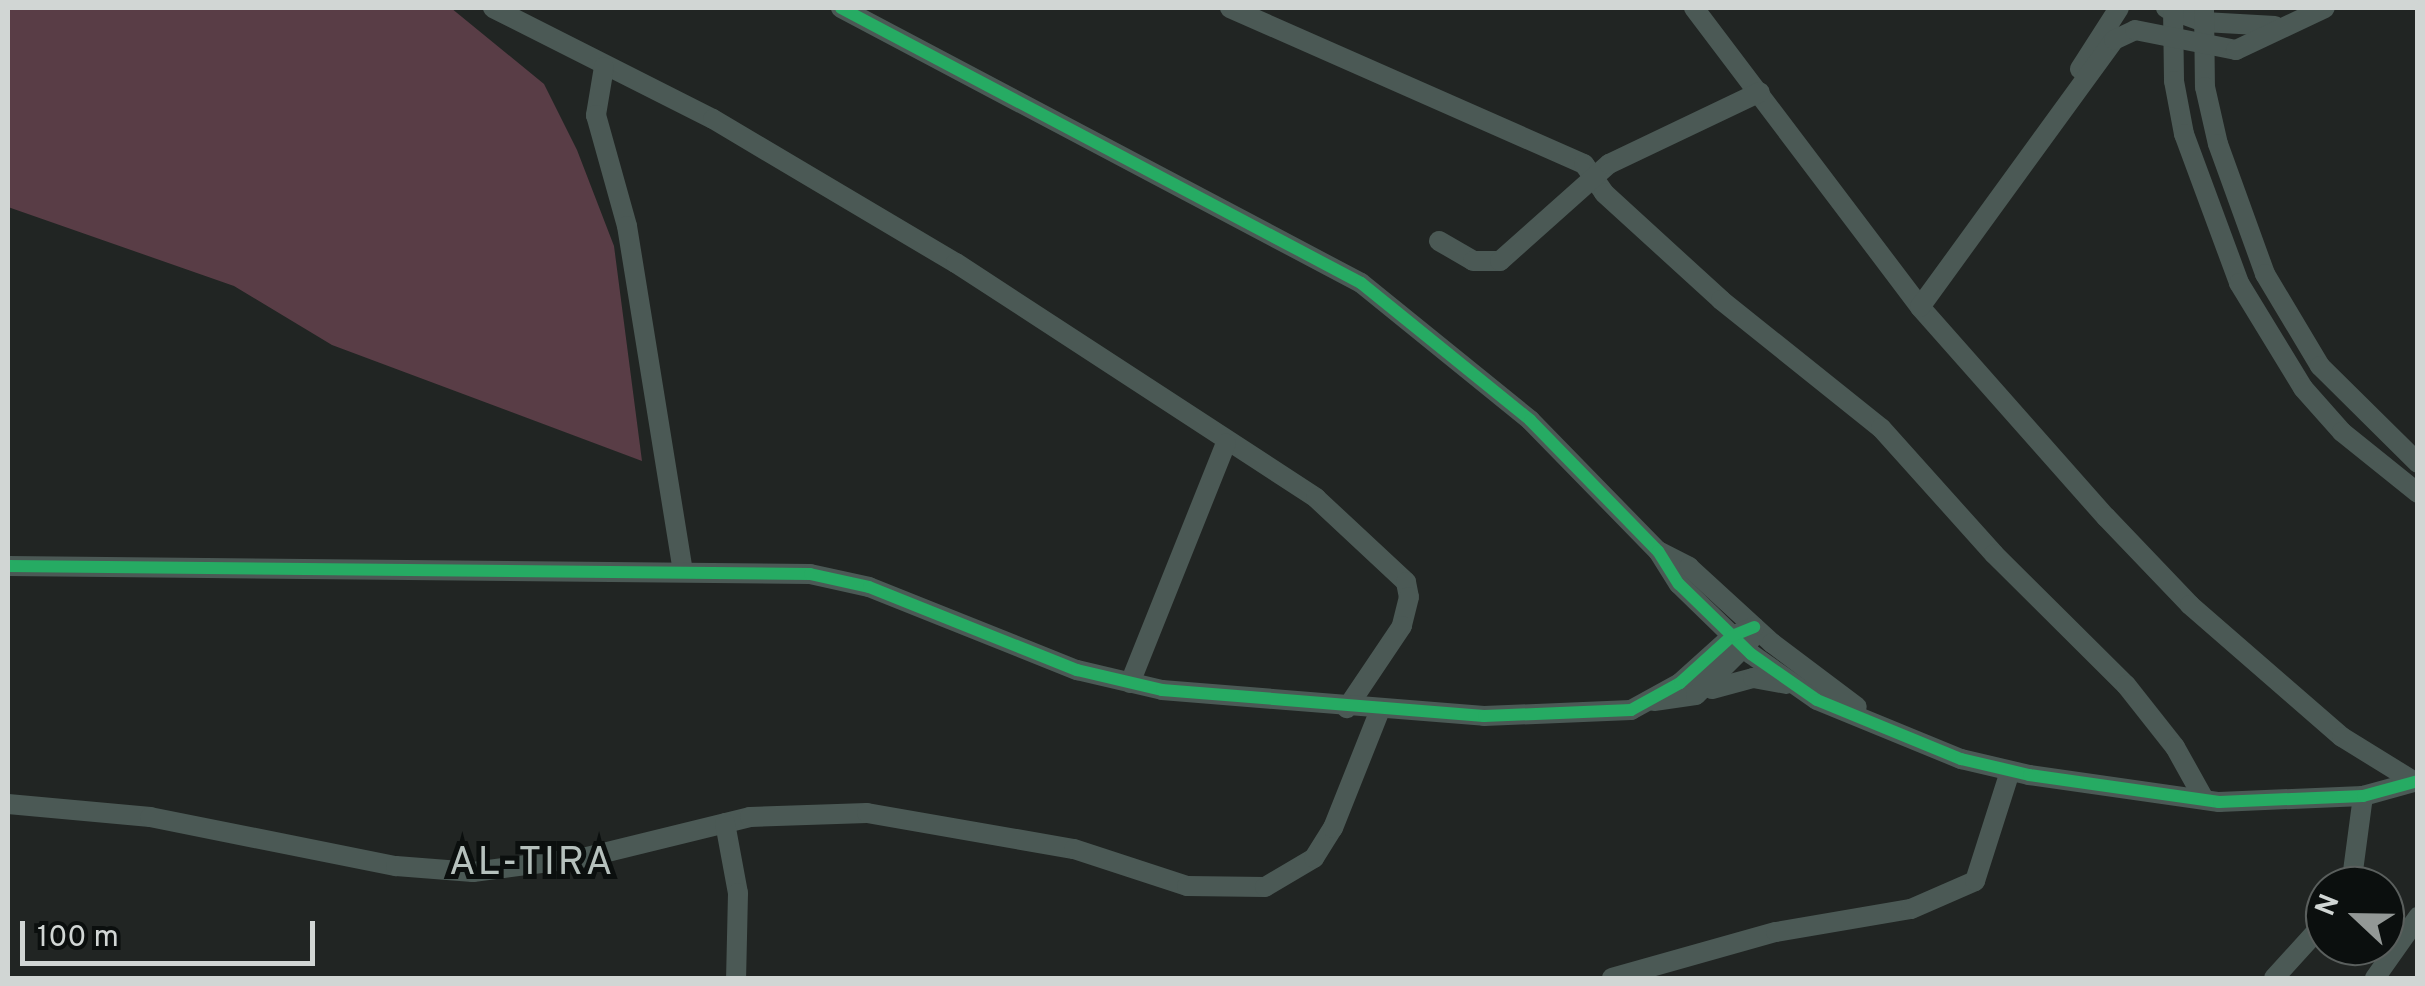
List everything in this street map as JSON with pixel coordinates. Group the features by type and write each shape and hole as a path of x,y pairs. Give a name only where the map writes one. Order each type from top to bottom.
{"street":[{"path":"493,8 713,119 956,263 1226,443 1316,498 1406,582 1409,612 1347,708"},
{"path":"841,8 1360,283 1530,420 1658,551 1698,602 1789,684 1962,759 2010,771 2204,799 2363,796 2414,781"},
{"path":"1230,8 1568,156 1593,175 1721,300 1882,428 1994,554 2126,685 2175,747 2204,799"},
{"path":"1694,8 1920,306 2190,605 2342,737 2414,781"},
{"path":"2064,106 2092,44 2118,8"},
{"path":"1920,306 2064,106 2124,32 2172,36 2202,48 2236,50 2325,8"},
{"path":"2282,26 2171,9 2184,134 2238,284 2304,388 2368,455 2418,492"},
{"path":"2204,15 2202,48 2218,144 2265,274 2320,366 2418,464"},
{"path":"604,67 596,115 627,226 683,571"},
{"path":"1440,242 1473,261 1500,261 1593,175 1760,92"},
{"path":"1130,683 1226,443"},
{"path":"1658,551 1689,567 1754,627 1882,724"},
{"path":"8,566 810,574 869,587 1077,670 1130,683 1347,708 1484,716 1630,710 1652,701 1696,695 1741,679 1789,684"},
{"path":"1696,668 1709,630 1698,602"},
{"path":"1696,695 1754,627"},
{"path":"1652,701 1696,668 1740,643"},
{"path":"8,804 150,817 396,866 473,872 587,857 725,823 806,811 867,812 1074,850 1187,886 1265,887 1314,858 1334,828 1380,710"},
{"path":"1612,978 1776,932 1911,908 1976,881 2010,771"},
{"path":"2354,866 2363,796"},
{"path":"725,823 738,894 736,978"},
{"path":"2375,978 2418,917"},
{"path":"2274,978 2305,944"}],"shaded area":[{"path":"8,8 451,8 544,84 577,150 614,246 642,461 332,345 234,286 8,207"}],"cycle path":[{"path":"841,8 1361,283 1530,420 1658,551 1679,584 1751,654 1817,700 1961,759 2029,775 2219,802 2363,796 2418,781"},
{"path":"8,566 810,574 869,587 1077,670 1162,690 1484,716 1631,710 1680,683 1732,636 1754,627"}],"district":[{"name":"AL-TIRA","path":"532,864"}]}
